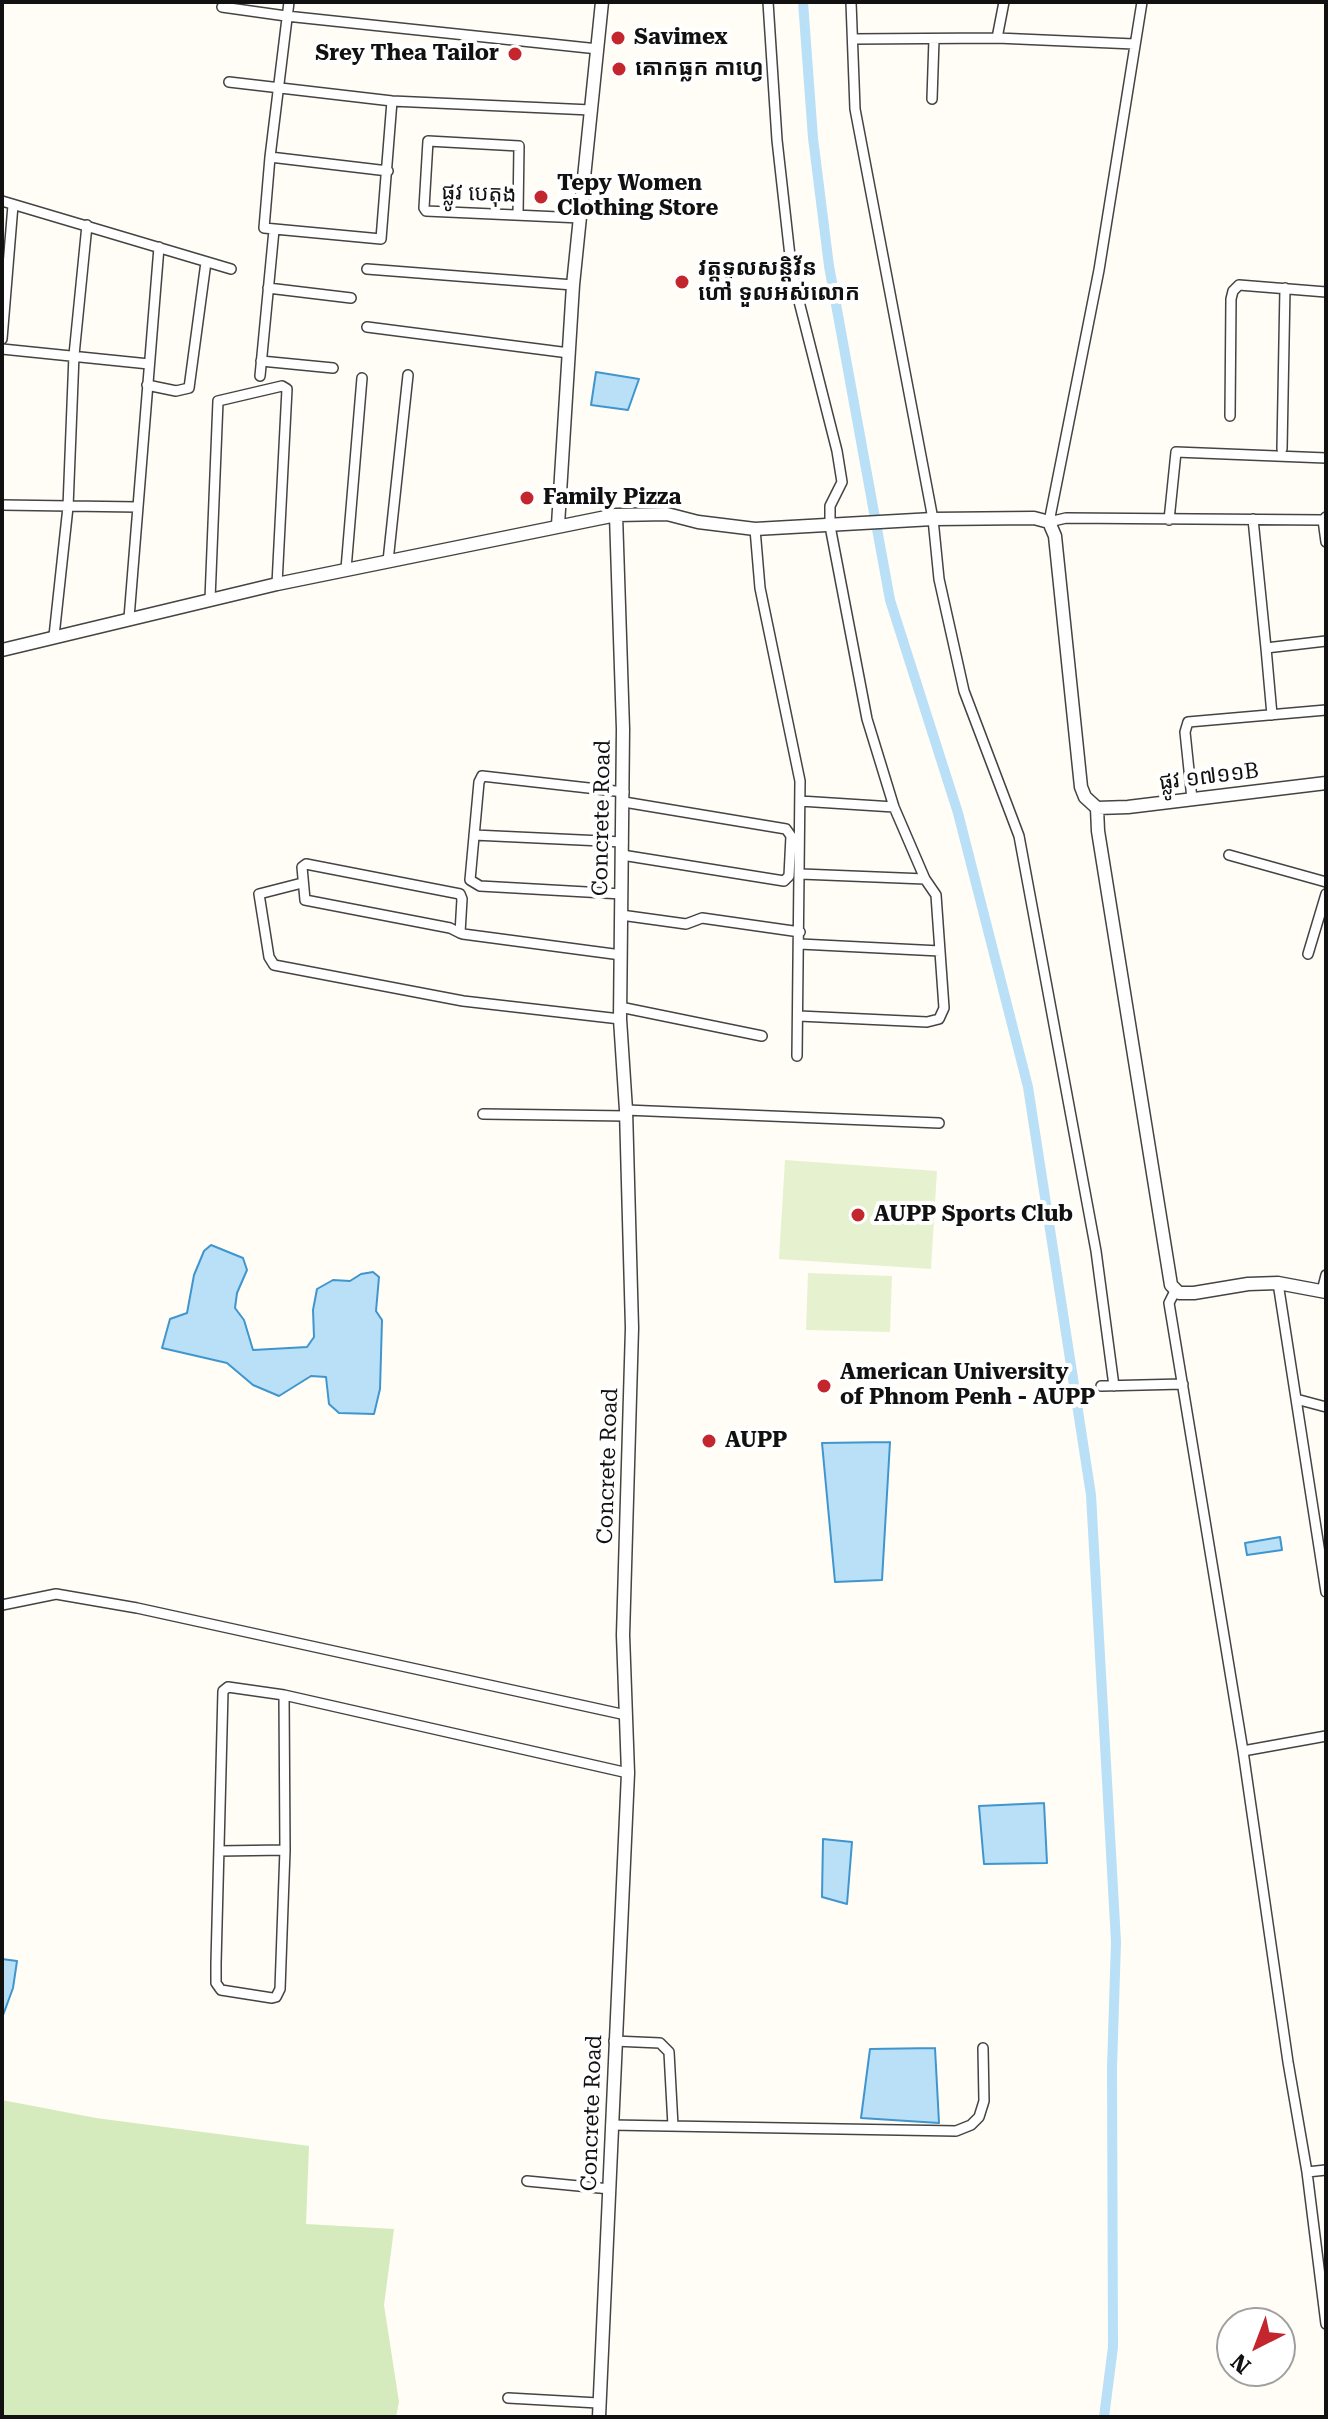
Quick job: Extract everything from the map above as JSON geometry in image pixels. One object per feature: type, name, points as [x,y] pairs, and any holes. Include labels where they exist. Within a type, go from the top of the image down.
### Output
[{"type":"street","points":[[289,2],[264,228],[381,239],[392,101]]},
{"type":"street","points":[[558,525],[573,285],[602,2]]},
{"type":"street","points":[[768,2],[777,140],[792,274],[837,451],[842,482],[830,506],[867,719],[894,807],[925,879],[936,895],[944,1008],[939,1019],[927,1022],[799,1016]]},
{"type":"street","points":[[851,2],[855,109],[927,519],[964,691],[1019,836],[1085,1185],[1114,1386]]},
{"type":"street","points":[[997,38],[1004,2]]},
{"type":"street","points":[[1142,2],[1099,270],[1049,522],[1055,536],[1081,787],[1085,797],[1097,808],[1098,831],[1146,1136],[1171,1285],[1175,1291]]},
{"type":"street","points":[[222,7],[598,49]]},
{"type":"street","points":[[853,39],[997,38],[1134,44]]},
{"type":"street","points":[[932,99],[934,39]]},
{"type":"street","points":[[229,82],[392,101],[591,110]]},
{"type":"street","name":"ផ្លូវ បេតុង","points":[[518,214],[519,146],[430,140],[425,210],[581,218]]},
{"type":"street","points":[[270,157],[388,171]]},
{"type":"street","points":[[2,201],[231,269]]},
{"type":"street","points":[[2,339],[5,270],[13,205]]},
{"type":"street","points":[[54,636],[68,507],[74,355],[87,225]]},
{"type":"street","points":[[260,376],[274,230]]},
{"type":"street","points":[[129,618],[159,247]]},
{"type":"street","points":[[147,385],[176,391],[189,388],[206,262]]},
{"type":"street","points":[[367,269],[573,285]]},
{"type":"street","points":[[1230,416],[1233,291],[1239,285],[1326,292]]},
{"type":"street","points":[[268,288],[351,298]]},
{"type":"street","points":[[1282,449],[1285,288]]},
{"type":"street","points":[[367,327],[569,353]]},
{"type":"street","points":[[2,349],[149,364]]},
{"type":"street","points":[[261,361],[333,368]]},
{"type":"street","points":[[388,561],[408,375]]},
{"type":"street","points":[[346,569],[362,378]]},
{"type":"street","points":[[210,599],[218,401],[282,386],[287,389],[277,584]]},
{"type":"street","points":[[1169,520],[1176,452],[1326,458]]},
{"type":"street","points":[[2,505],[137,507]]},
{"type":"street","points":[[2,650],[277,584],[616,515],[667,514],[698,522],[755,529],[927,519],[1034,518],[1049,522],[1066,518],[1325,518],[1326,542]]},
{"type":"street","name":"Concrete Road","points":[[599,2410],[628,1773],[623,1635],[632,1328],[620,1013],[624,797],[616,515]]},
{"type":"street","points":[[1253,519],[1272,715]]},
{"type":"street","points":[[755,529],[760,588],[797,761],[801,874],[797,1056]]},
{"type":"street","points":[[1266,648],[1326,641]]},
{"type":"street","points":[[1192,799],[1185,732],[1188,722],[1326,710]]},
{"type":"street","points":[[474,835],[623,848],[784,881],[789,876],[791,836],[786,829],[485,774],[479,782],[474,835],[470,880],[475,885],[622,894]]},
{"type":"street","name":"ផ្លូវ ១៧១១B","points":[[1097,808],[1326,783]]},
{"type":"street","points":[[800,801],[894,807]]},
{"type":"street","points":[[1229,855],[1326,882]]},
{"type":"street","points":[[460,933],[460,894],[306,864],[301,870],[305,900],[450,928],[460,933],[621,955]]},
{"type":"street","points":[[801,874],[925,879]]},
{"type":"street","points":[[302,883],[259,894],[269,957],[274,965],[463,1001],[620,1013],[762,1036]]},
{"type":"street","points":[[1308,954],[1326,894]]},
{"type":"street","points":[[621,915],[686,924],[702,918],[800,932]]},
{"type":"street","points":[[800,944],[940,951]]},
{"type":"street","points":[[483,1114],[626,1113],[939,1123]]},
{"type":"street","points":[[1175,1291],[1194,1293],[1248,1284],[1278,1283],[1324,1291],[1326,1275]]},
{"type":"street","points":[[1278,1283],[1326,1592]]},
{"type":"street","points":[[1175,1291],[1169,1303],[1243,1751],[1307,2172],[1326,2324]]},
{"type":"street","points":[[1101,1386],[1183,1384]]},
{"type":"street","points":[[1296,1399],[1326,1407]]},
{"type":"street","points":[[2,1605],[56,1594],[137,1608],[626,1715]]},
{"type":"street","points":[[284,1695],[285,1850],[280,1989],[272,1998],[243,1995],[217,1987],[223,1691],[233,1686],[284,1695],[628,1773]]},
{"type":"street","points":[[1243,1751],[1326,1736]]},
{"type":"street","points":[[219,1851],[285,1850]]},
{"type":"street","points":[[614,2041],[660,2043],[669,2052],[673,2126]]},
{"type":"street","points":[[611,2125],[963,2129],[979,2117],[984,2101],[983,2048]]},
{"type":"street","points":[[1307,2172],[1326,2170]]},
{"type":"street","points":[[527,2181],[610,2189]]},
{"type":"street","points":[[508,2398],[599,2410]]},
{"type":"green space","name":"AUPP Sports Club","points":[[785,1160],[937,1171],[931,1269],[779,1259]]},
{"type":"green space","points":[[808,1273],[892,1276],[890,1332],[806,1330]]},
{"type":"green space","points":[[2,2100],[96,2118],[309,2146],[306,2224],[394,2229],[384,2305],[399,2402],[396,2417],[2,2417]]},
{"type":"water","points":[[596,372],[639,379],[628,410],[591,405]]},
{"type":"water","points":[[211,1245],[243,1258],[247,1270],[237,1293],[235,1308],[244,1320],[253,1350],[307,1347],[314,1337],[313,1310],[317,1289],[333,1280],[350,1281],[361,1274],[373,1272],[379,1277],[376,1311],[382,1320],[380,1389],[374,1414],[339,1413],[329,1404],[326,1377],[311,1376],[279,1396],[253,1385],[227,1363],[162,1348],[170,1319],[187,1313],[194,1275],[204,1251]]},
{"type":"water","points":[[890,1442],[882,1580],[835,1582],[822,1443]]},
{"type":"water","points":[[1280,1537],[1282,1550],[1247,1555],[1245,1543]]},
{"type":"water","points":[[1044,1803],[1047,1863],[984,1864],[979,1806]]},
{"type":"water","points":[[823,1839],[852,1842],[847,1904],[822,1897]]},
{"type":"water","points":[[2,1959],[17,1961],[13,1988],[2,2018]]},
{"type":"water","points":[[935,2048],[939,2123],[861,2118],[870,2049]]},
{"type":"waterway","points":[[803,2],[813,138],[829,266],[890,600],[958,813],[1028,1087],[1091,1495],[1116,1942],[1112,2068],[1113,2347],[1104,2417]]},
{"type":"place","name":"Savimex","points":[[618,38]]},
{"type":"place","name":"Srey Thea Tailor","points":[[515,54]]},
{"type":"place","name":"គោកធ្លក កាហ្វេ","points":[[619,69]]},
{"type":"place","name":"Tepy Women Clothing Store","points":[[541,197]]},
{"type":"place","name":"វត្តទូលសន្តិវ័ន ហៅ ទួលអស់លោក","points":[[682,282]]},
{"type":"place","name":"Family Pizza","points":[[527,498]]},
{"type":"place","name":"AUPP Sports Club","points":[[858,1215]]},
{"type":"place","name":"American University of Phnom Penh - AUPP","points":[[824,1386]]},
{"type":"place","name":"AUPP","points":[[709,1441]]}]
